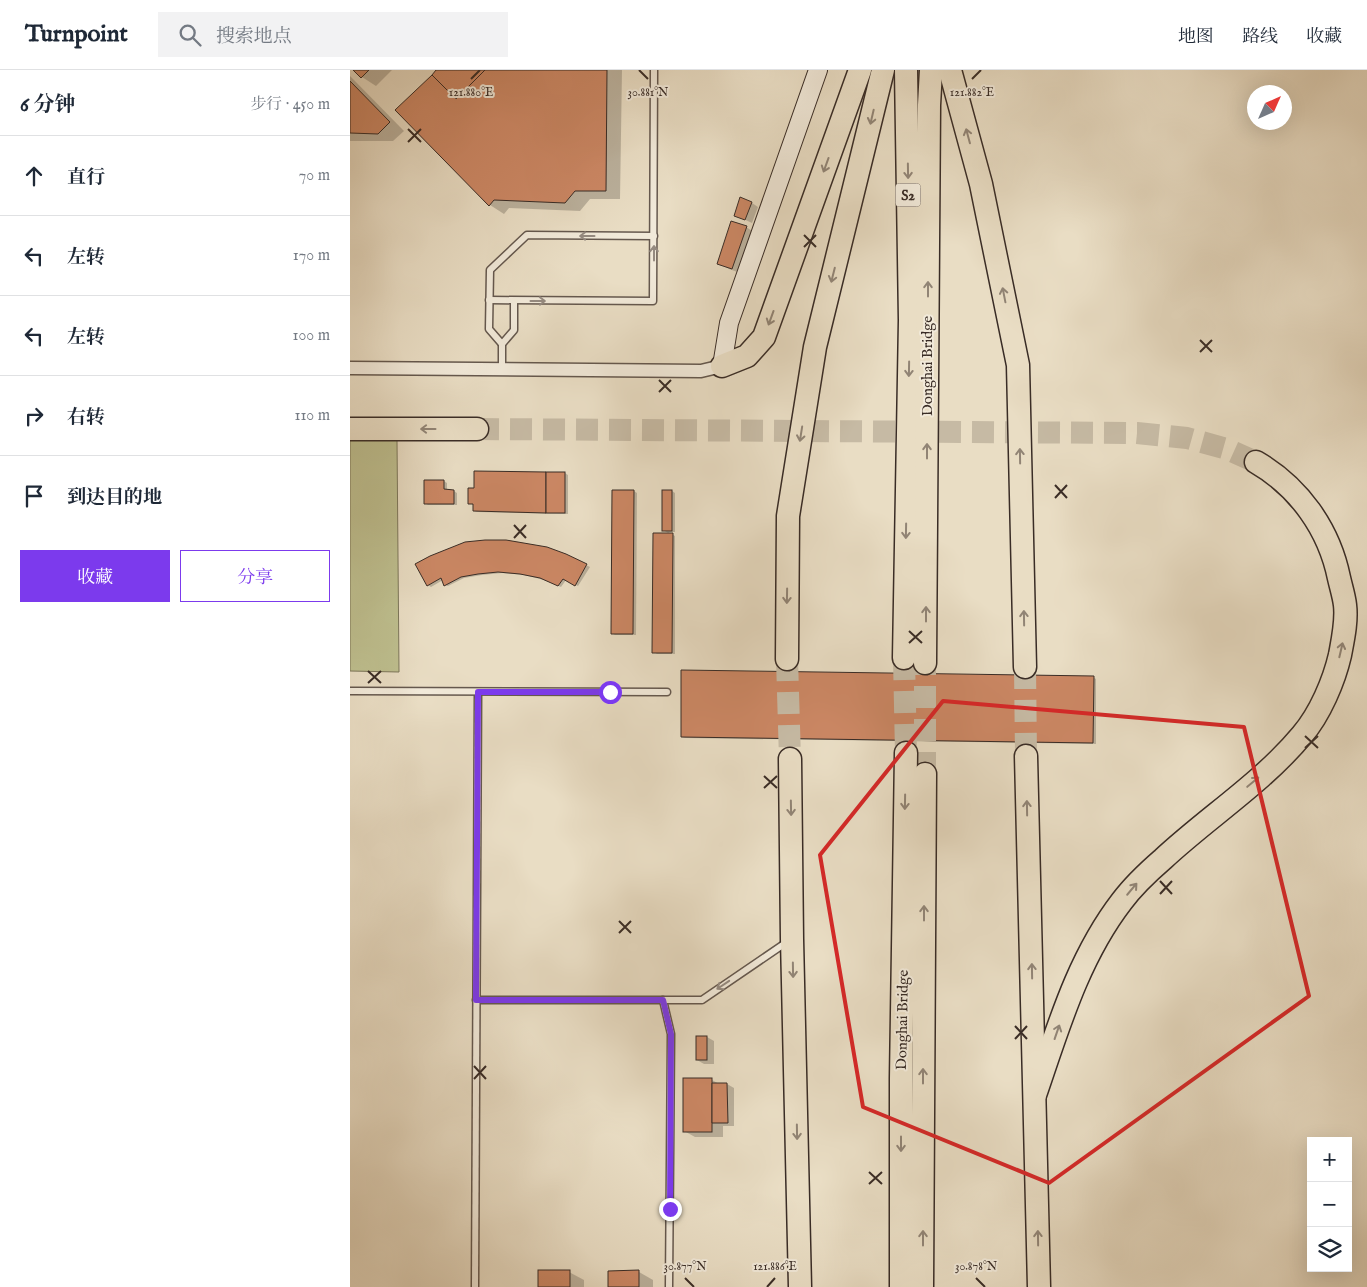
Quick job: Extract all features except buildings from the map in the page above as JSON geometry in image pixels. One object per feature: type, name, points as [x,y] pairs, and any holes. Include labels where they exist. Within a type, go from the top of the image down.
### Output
[{"type":"highway","points":[[722,366],[747,356],[764,337],[860,70]]},
{"type":"highway","points":[[787,659],[788,516],[815,347],[883,70]]},
{"type":"highway","name":"Donghai Bridge","points":[[906,70],[915,660],[931,70]]},
{"type":"highway","points":[[950,70],[981,184],[1018,365],[1025,667]]},
{"type":"highway","points":[[350,429],[477,429]]},
{"type":"highway","points":[[1035,1095],[1066,1005],[1090,950],[1121,902],[1146,874],[1173,849],[1274,765],[1303,734],[1324,701],[1337,670],[1343,640],[1345,606],[1337,566],[1326,537],[1308,508],[1289,486],[1272,471],[1256,462]]},
{"type":"highway","name":"Donghai Bridge","points":[[901,1287],[901,1078],[906,753]]},
{"type":"highway","points":[[1026,756],[1039,1287]]},
{"type":"highway","points":[[790,759],[800,1287]]},
{"type":"highway","name":"Donghai Bridge","points":[[922,1287],[924,774]]},
{"type":"main road","points":[[722,366],[729,323],[818,70]]},
{"type":"street","points":[[350,368],[701,371],[722,366]]},
{"type":"lane","points":[[490,300],[654,301],[654,70]]},
{"type":"lane","points":[[502,344],[489,329],[490,270],[527,235],[654,236]]},
{"type":"lane","points":[[502,369],[502,344],[514,330],[514,300]]},
{"type":"lane","points":[[350,691],[667,692]]},
{"type":"lane","points":[[475,1287],[478,692]]},
{"type":"lane","points":[[476,1000],[702,1000],[792,938]]},
{"type":"lane","points":[[663,1000],[671,1034],[669,1287]]},
{"type":"highlighted area","points":[[943,701],[1244,727],[1309,996],[1049,1183],[863,1107],[820,855]]},
{"type":"green space","points":[[350,440],[397,440],[399,672],[350,671]]},
{"type":"tunnel","points":[[477,429],[1137,433],[1187,438],[1227,449],[1256,462]]},
{"type":"tunnel","points":[[904,658],[906,753]]},
{"type":"tunnel","points":[[787,659],[790,759]]},
{"type":"tunnel","points":[[925,663],[925,774]]},
{"type":"tunnel","points":[[1025,667],[1026,756]]},
{"type":"route","points":[[610,692],[478,692],[476,1000],[663,1000],[671,1034],[670,1209]]}]
